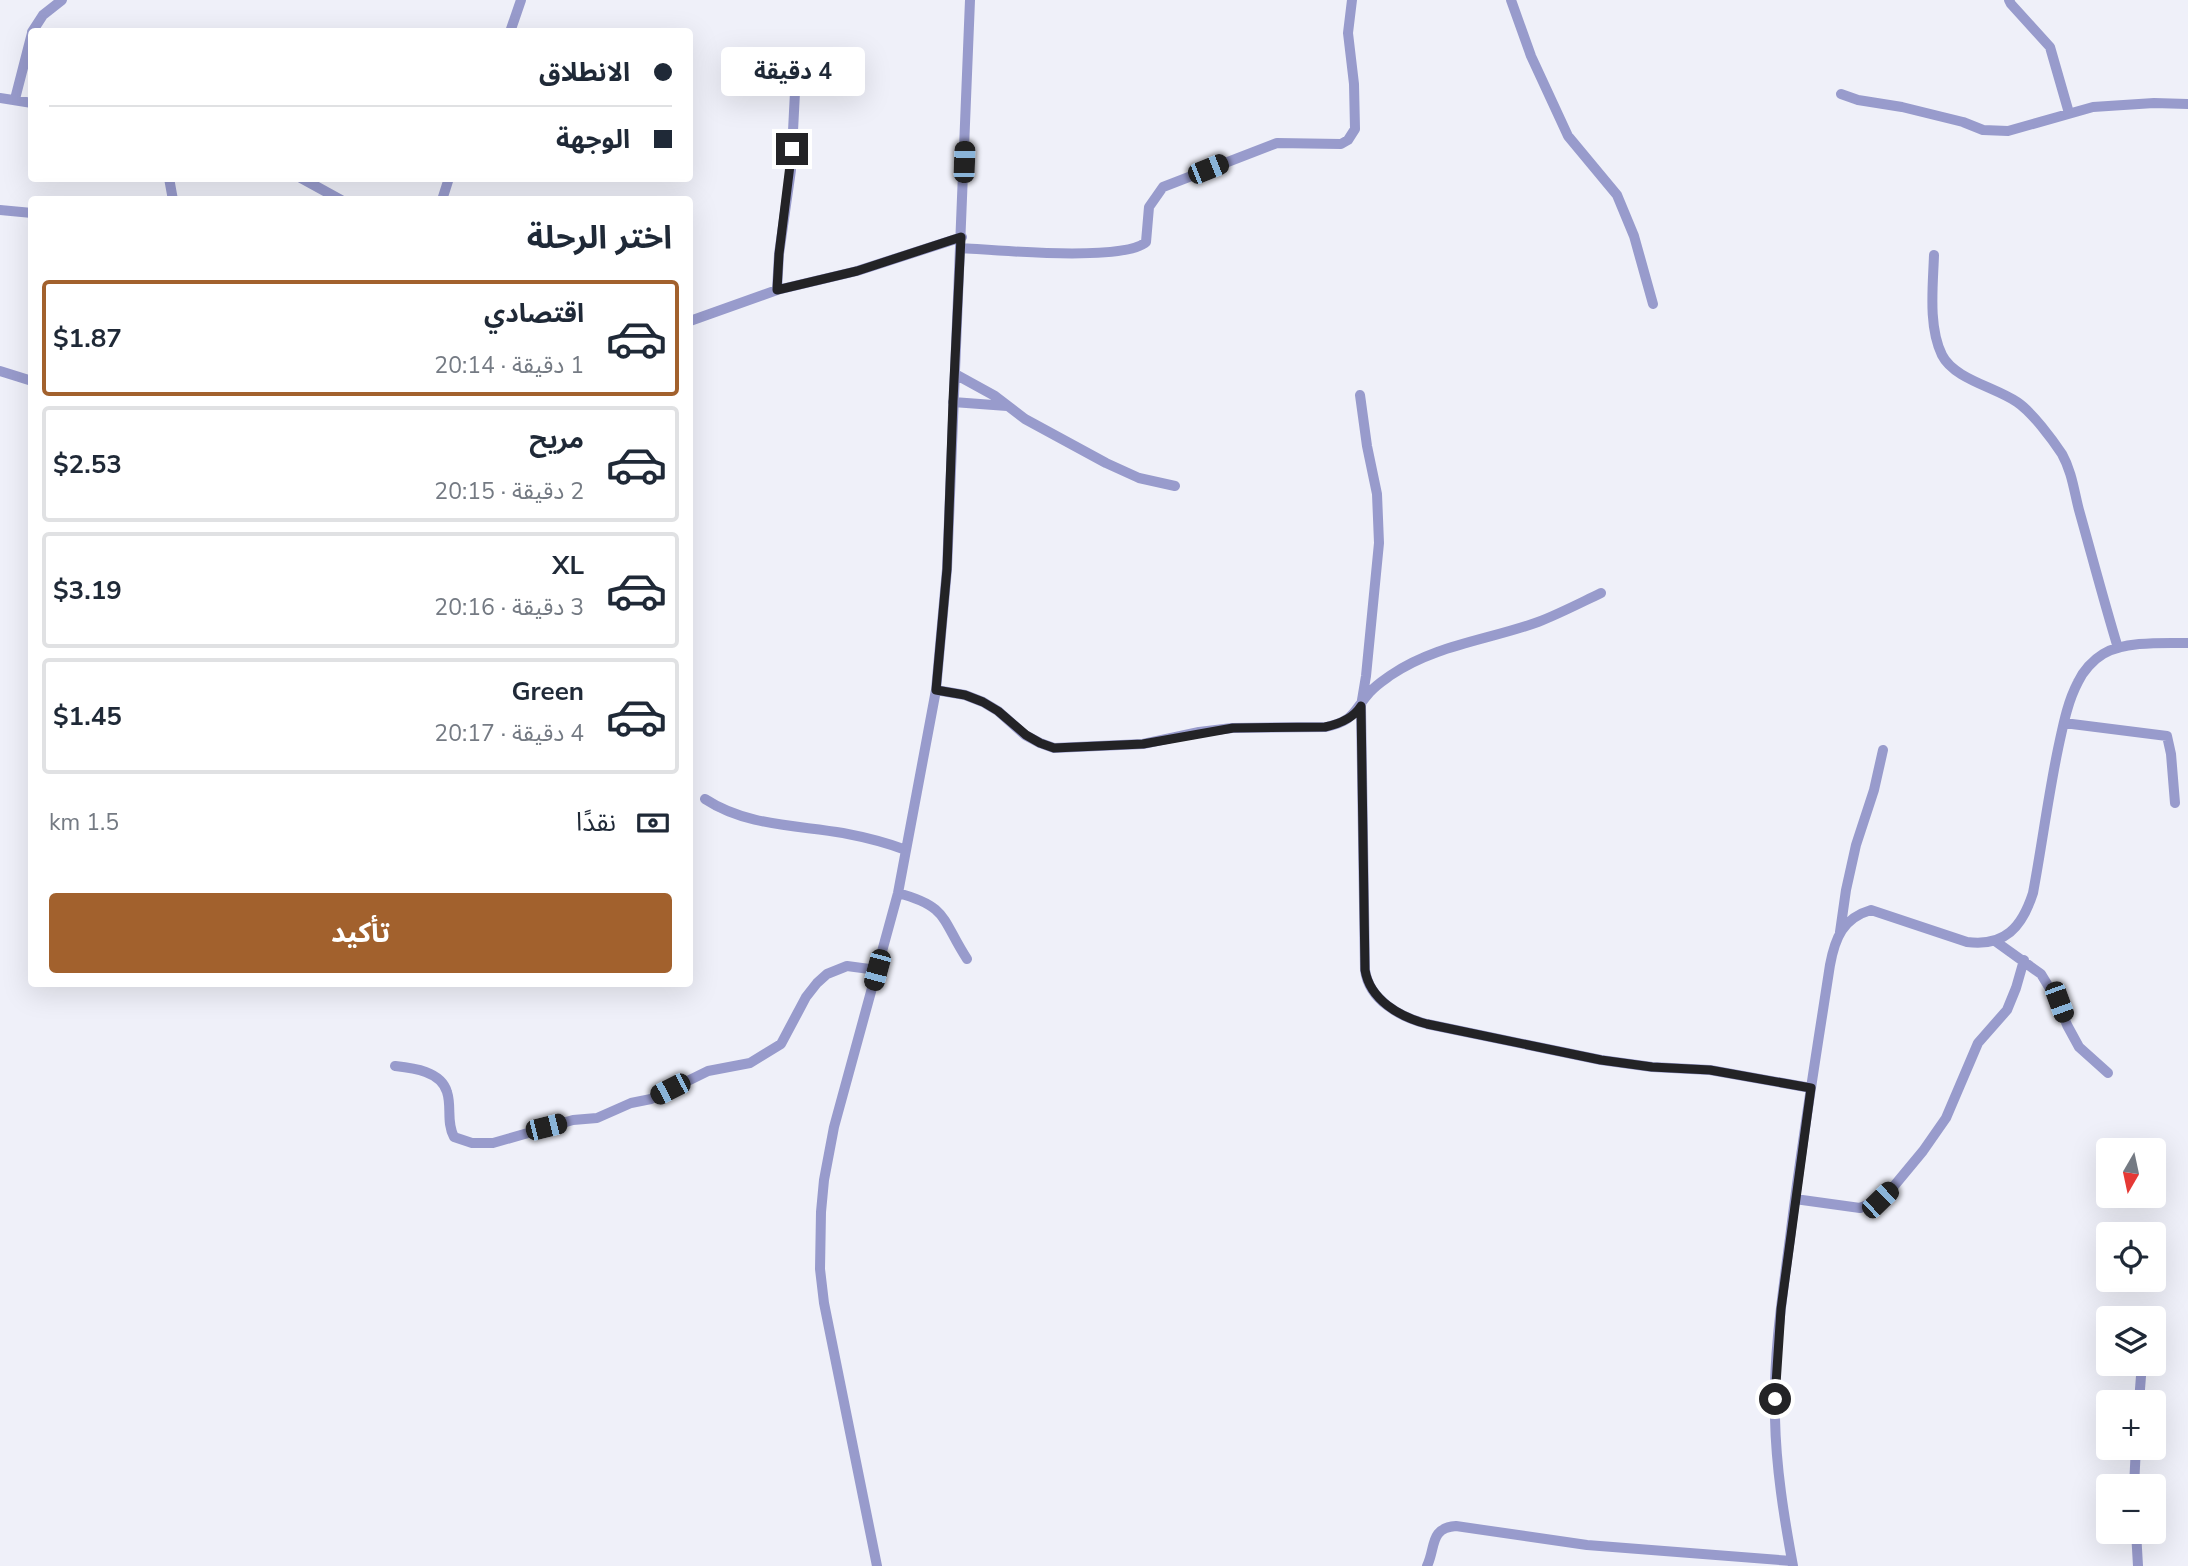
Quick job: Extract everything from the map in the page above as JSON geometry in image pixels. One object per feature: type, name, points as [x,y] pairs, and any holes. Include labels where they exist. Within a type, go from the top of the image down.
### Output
[{"type":"street","points":[[35,28],[43,15],[62,0]]},
{"type":"street","points":[[511,28],[521,0]]},
{"type":"street","points":[[877,1566],[833,1352],[820,1269],[821,1212],[834,1127],[898,893],[936,690],[947,569],[970,0]]},
{"type":"street","points":[[693,320],[777,290],[961,243],[1048,253],[1114,252],[1140,248],[1146,242],[1149,206],[1163,187],[1277,143],[1341,144],[1348,141],[1355,129],[1354,84],[1348,33],[1352,0]]},
{"type":"street","points":[[1511,0],[1531,56],[1568,136],[1617,195],[1634,236],[1653,304]]},
{"type":"street","points":[[2009,0],[2050,47],[2069,113]]},
{"type":"street","points":[[15,99],[28,48]]},
{"type":"street","points":[[777,290],[779,254],[791,170],[795,92]]},
{"type":"street","points":[[1841,94],[1857,100],[1902,107],[1963,122],[1983,130],[2008,131],[2093,107],[2188,104]]},
{"type":"street","points":[[0,98],[28,102]]},
{"type":"street","points":[[308,182],[334,196]]},
{"type":"street","points":[[0,210],[28,213]]},
{"type":"street","points":[[1934,255],[1934,333],[1942,356],[1950,366],[1966,377],[2021,404],[2061,453],[2070,470],[2118,648]]},
{"type":"street","points":[[0,371],[28,380]]},
{"type":"street","points":[[956,374],[1045,431],[1106,463],[1139,478],[1175,486]]},
{"type":"street","points":[[1360,395],[1377,494],[1379,543],[1361,706],[1366,979],[1384,1003],[1412,1020],[1427,1024],[1601,1060],[1652,1067],[1710,1070],[1811,1088]]},
{"type":"street","points":[[953,401],[1010,407]]},
{"type":"street","points":[[936,690],[965,695],[983,702],[1026,735],[1054,748],[1143,744],[1233,728],[1325,727],[1338,724],[1357,713],[1379,683],[1422,658],[1538,622],[1601,593]]},
{"type":"street","points":[[1840,932],[1855,916],[1871,910],[1967,942],[1995,941],[2007,935],[2027,911],[2033,893],[2064,723],[2072,694],[2080,678],[2104,653],[2118,648],[2188,643]]},
{"type":"street","points":[[2064,723],[2167,736],[2175,803]]},
{"type":"street","points":[[1427,1566],[1436,1535],[1441,1529],[1456,1526],[1587,1545],[1793,1563],[1777,1452],[1775,1380],[1781,1309],[1832,955],[1840,932],[1856,845],[1883,750]]},
{"type":"street","points":[[705,799],[719,808],[763,822],[873,839],[906,850]]},
{"type":"street","points":[[898,893],[922,900],[940,911],[967,959]]},
{"type":"street","points":[[1995,941],[2042,974],[2059,1002],[2079,1047],[2108,1073]]},
{"type":"street","points":[[1795,1199],[1860,1208],[1880,1200],[1895,1186],[1946,1118],[1978,1043],[2007,1010],[2024,960]]},
{"type":"street","points":[[395,1066],[414,1068],[435,1076],[442,1082],[448,1093],[450,1130],[454,1137],[472,1143],[493,1143],[573,1121],[597,1118],[631,1103],[651,1099],[708,1071],[750,1063],[781,1044],[806,997],[827,974],[847,966],[877,970]]},
{"type":"street","points":[[2137,1544],[2138,1566]]},
{"type":"route","points":[[792,149],[777,290],[857,271],[961,237],[947,569],[936,690],[965,695],[983,702],[1026,735],[1054,748],[1143,744],[1233,728],[1325,727],[1338,724],[1357,713],[1361,706],[1365,970],[1366,979],[1384,1003],[1412,1020],[1427,1024],[1601,1060],[1652,1067],[1710,1070],[1811,1088],[1781,1309],[1775,1399]]}]
